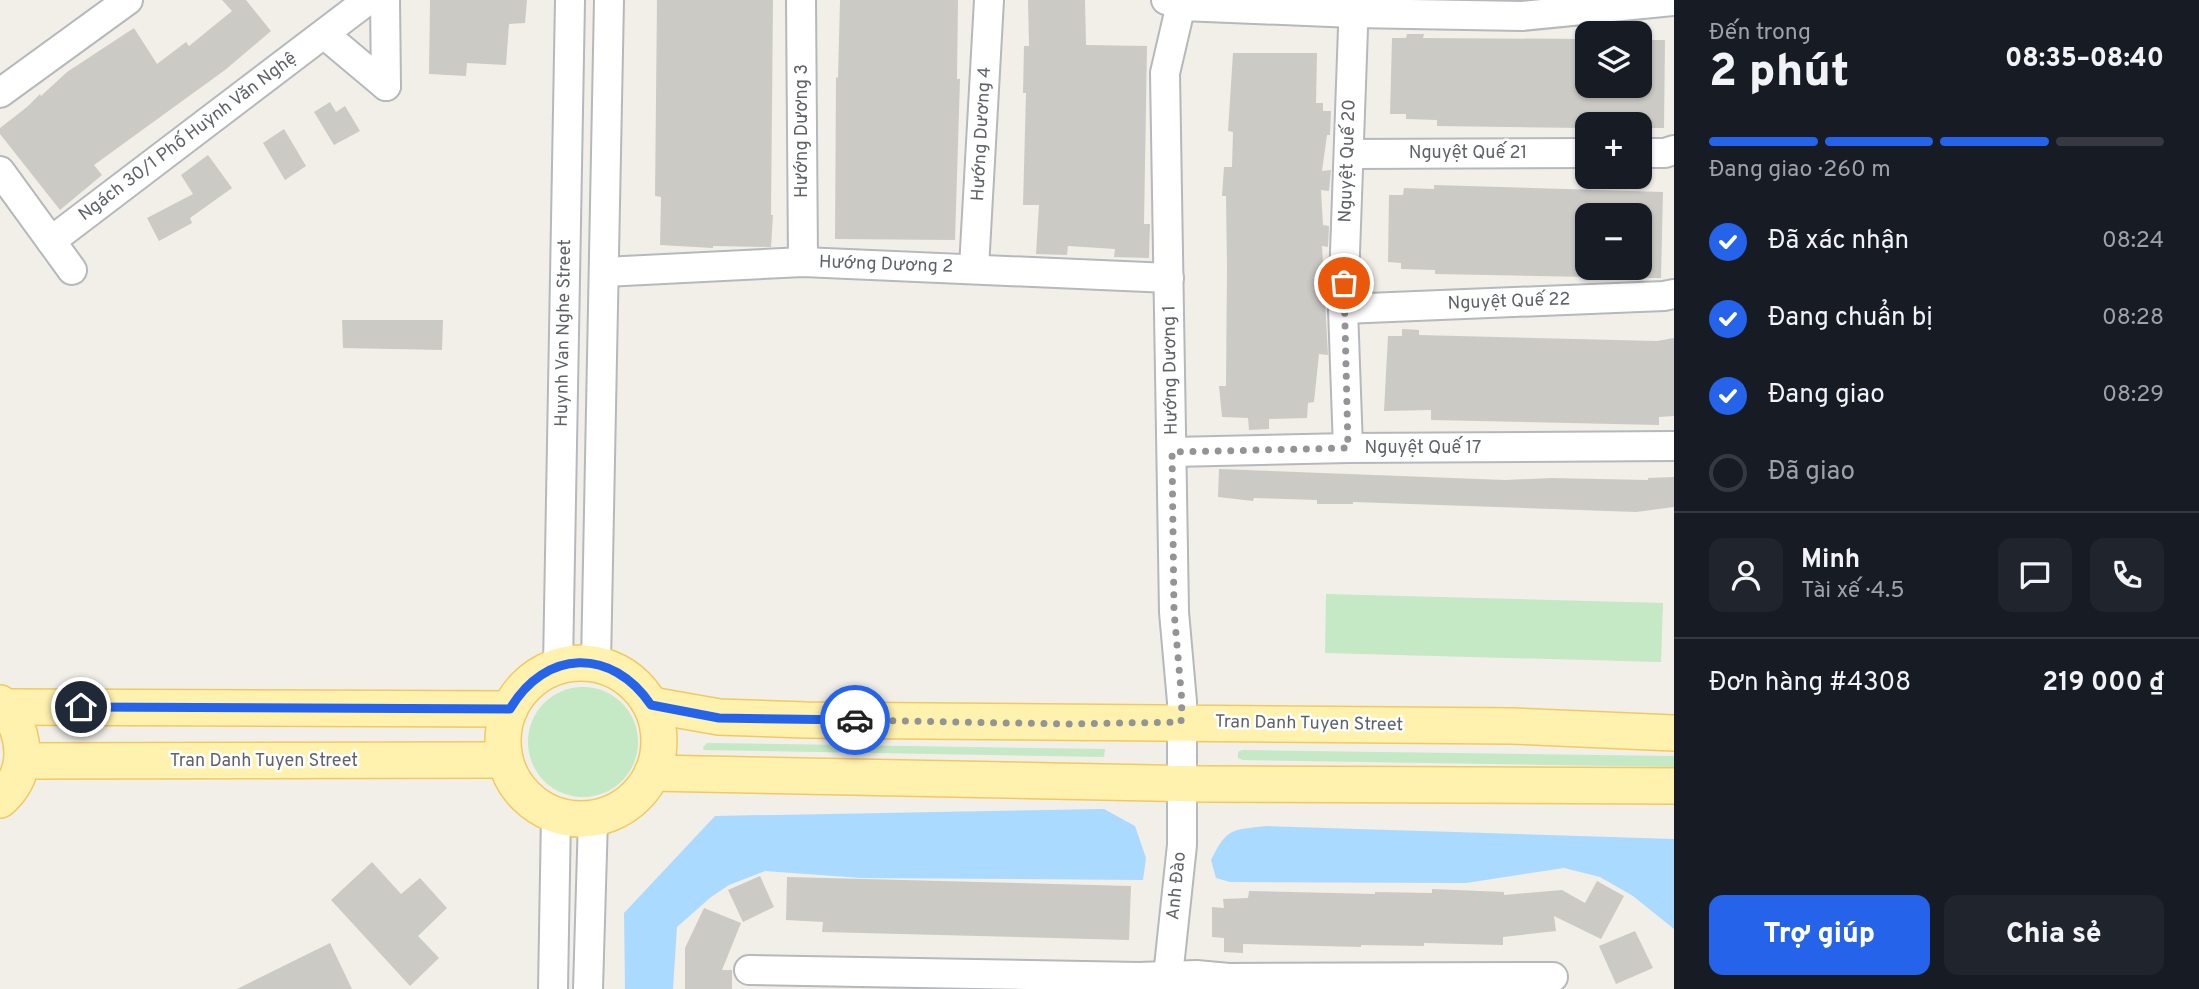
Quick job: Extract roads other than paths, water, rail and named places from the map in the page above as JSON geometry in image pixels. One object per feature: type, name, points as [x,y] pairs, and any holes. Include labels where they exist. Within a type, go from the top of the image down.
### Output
[{"type":"main road","points":[[577,662],[596,664],[613,669],[628,678],[641,690],[651,705],[657,721],[657,756],[652,773],[642,789],[628,803],[611,813],[574,819],[538,807],[511,777],[505,760],[504,725],[510,709],[529,682],[543,672],[577,662]]},
{"type":"main road","points":[[2,703],[510,709]]},
{"type":"main road","points":[[0,800],[17,780],[22,761],[19,732],[2,703]]},
{"type":"main road","name":"Tran Danh Tuyen Street","points":[[651,705],[719,718],[1065,724],[1181,722],[1512,726],[1674,733]]},
{"type":"main road","name":"Tran Danh Tuyen Street","points":[[22,761],[505,760]]},
{"type":"main road","points":[[652,773],[1181,784],[1674,786]]},
{"type":"street","points":[[0,93],[128,0]]},
{"type":"street","name":"Ngách 30/1 Phố Huỳnh Văn Nghệ","points":[[51,241],[368,0]]},
{"type":"street","points":[[324,34],[386,86],[385,0]]},
{"type":"street","name":"Huynh Van Nghe Street","points":[[558,666],[570,0]]},
{"type":"street","points":[[596,664],[609,0]]},
{"type":"street","name":"Hướng Dương 3","points":[[801,0],[803,262]]},
{"type":"street","name":"Hướng Dương 4","points":[[974,268],[989,0]]},
{"type":"street","points":[[1177,2],[1522,8],[1674,1]]},
{"type":"street","name":"Hướng Dương 1","points":[[1177,2],[1166,73],[1174,611],[1182,702],[1181,784]]},
{"type":"street","name":"Nguyệt Quế 20","points":[[1348,448],[1343,309],[1354,6]]},
{"type":"street","points":[[1652,153],[1674,150]]},
{"type":"street","name":"Nguyệt Quế 21","points":[[1349,153],[1575,153]]},
{"type":"street","points":[[0,172],[72,270]]},
{"type":"street","name":"Hướng Dương 2","points":[[604,272],[803,262],[1169,278]]},
{"type":"street","name":"Nguyệt Quế 22","points":[[1343,309],[1674,294]]},
{"type":"street","name":"Nguyệt Quế 17","points":[[1172,452],[1674,446]]},
{"type":"street","name":"Anh Đào","points":[[1168,982],[1182,845],[1181,784]]},
{"type":"street","points":[[553,989],[556,815]]},
{"type":"street","points":[[588,989],[593,818]]},
{"type":"street","points":[[749,970],[1309,984],[1553,977],[1541,989]]},
{"type":"water","points":[[1104,809],[1135,826],[1146,858],[1143,880],[861,878],[765,871],[729,885],[677,927],[673,989],[625,989],[624,913],[715,816]]},
{"type":"water","points":[[1266,826],[1674,839],[1674,929],[1633,896],[1600,877],[1564,868],[1466,883],[1230,882],[1216,878],[1211,860],[1226,836],[1237,830]]}]
